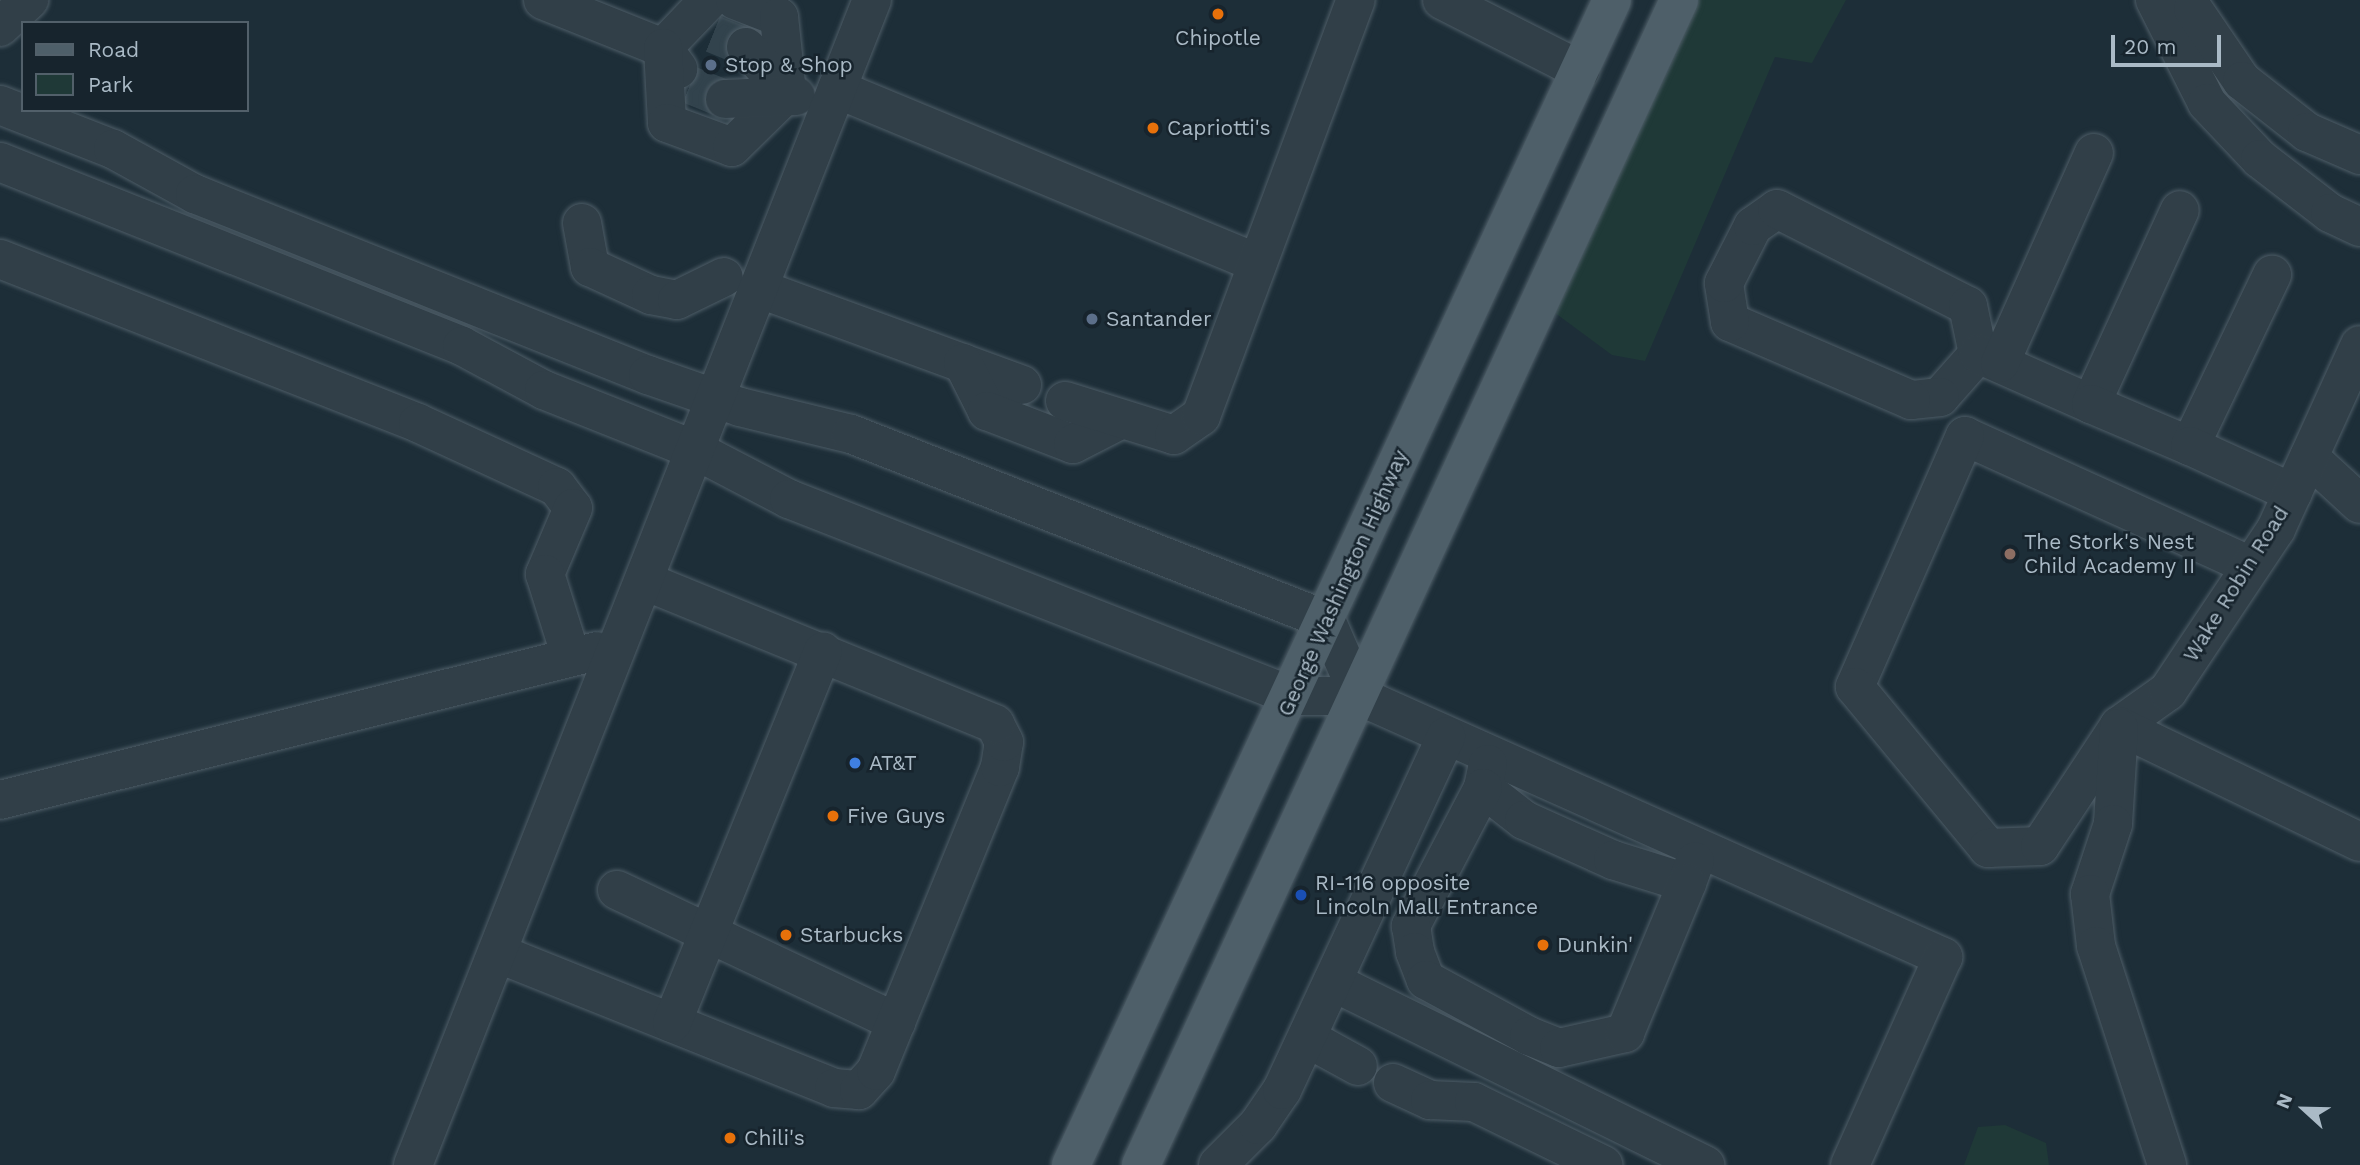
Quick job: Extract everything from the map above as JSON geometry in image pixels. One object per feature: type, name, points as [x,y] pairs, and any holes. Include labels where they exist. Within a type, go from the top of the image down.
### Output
[{"type":"main road","name":"George Washington Highway","points":[[1071,1165],[1292,696],[1612,0]]},
{"type":"main road","points":[[1141,1165],[1679,0]]},
{"type":"street","points":[[0,27],[29,0]]},
{"type":"street","points":[[543,0],[663,48],[690,85]]},
{"type":"street","points":[[734,0],[779,17],[787,93]]},
{"type":"street","points":[[413,1165],[872,0]]},
{"type":"street","points":[[1065,401],[1118,421],[1174,435],[1201,416],[1356,0]]},
{"type":"street","points":[[1453,3],[1580,70]]},
{"type":"street","points":[[2180,9],[2242,81],[2307,132],[2360,155]]},
{"type":"street","points":[[2180,9],[2207,103],[2260,159],[2330,213],[2360,227]]},
{"type":"street","points":[[663,48],[723,27],[787,93]]},
{"type":"street","points":[[663,48],[667,123],[732,147],[787,93]]},
{"type":"street","points":[[725,99],[787,93],[834,98],[1257,263]]},
{"type":"street","points":[[0,104],[113,149],[195,194],[717,399],[851,434],[1326,620],[1359,696]]},
{"type":"street","points":[[2094,153],[1989,359],[1940,397],[1911,400],[1730,322],[1724,283],[1753,226],[1777,209],[1968,306],[1989,359],[2293,493]]},
{"type":"street","points":[[0,162],[462,346],[544,390],[696,450],[789,499],[1292,696],[1359,696],[1446,736],[1486,772],[1693,866],[1943,957],[1850,1165]]},
{"type":"street","points":[[2091,404],[2180,211]]},
{"type":"street","points":[[582,223],[590,267],[651,295],[677,300],[724,277]]},
{"type":"street","points":[[0,260],[418,423],[557,487],[573,508],[545,574],[572,657]]},
{"type":"street","points":[[2190,446],[2272,275]]},
{"type":"street","points":[[760,289],[1021,385]]},
{"type":"street","name":"Wake Robin Road","points":[[2119,726],[2168,691],[2251,566],[2293,493],[2360,345]]},
{"type":"street","points":[[948,358],[987,411],[1073,444],[1118,421]]},
{"type":"street","points":[[2119,726],[2040,846],[1988,848],[1855,688],[1965,436],[2251,566]]},
{"type":"street","points":[[2309,457],[2360,504]]},
{"type":"street","points":[[498,953],[834,1088],[859,1090],[876,1070],[1000,767],[1004,742],[995,724],[645,581]]},
{"type":"street","points":[[0,800],[619,645]]},
{"type":"street","points":[[672,1023],[823,652]]},
{"type":"street","points":[[2119,726],[2360,842]]},
{"type":"street","points":[[2119,726],[2113,824],[2096,865],[2091,907],[2096,946],[2167,1165]]},
{"type":"street","points":[[1226,1163],[1271,1108],[1307,1038],[1446,736]]},
{"type":"street","points":[[1486,772],[1411,926],[1415,952],[1426,980],[1559,1048],[1625,1033],[1693,866]]},
{"type":"street","points":[[617,890],[707,936],[896,1022]]},
{"type":"street","points":[[1333,982],[1705,1165]]},
{"type":"street","points":[[1307,1038],[1358,1066]]},
{"type":"street","points":[[1392,1083],[1430,1100],[1474,1102],[1603,1165]]},
{"type":"green space","points":[[1692,0],[1846,0],[1812,63],[1775,57],[1645,361],[1612,355],[1551,310]]},
{"type":"green space","points":[[2005,1125],[2046,1143],[2049,1165],[1964,1165],[1978,1127]]},
{"type":"tunnel","points":[[713,34],[746,47]]},
{"type":"tunnel","points":[[690,85],[725,99]]},
{"type":"place","name":"Chipotle","points":[[1218,14]]},
{"type":"place","name":"Stop & Shop","points":[[711,65]]},
{"type":"place","name":"Capriotti's","points":[[1153,128]]},
{"type":"place","name":"Santander","points":[[1092,319]]},
{"type":"place","name":"The Stork's Nest Child Academy II","points":[[2010,554]]},
{"type":"place","name":"AT&T","points":[[855,763]]},
{"type":"place","name":"Five Guys","points":[[833,816]]},
{"type":"place","name":"RI-116 opposite Lincoln Mall Entrance","points":[[1301,895]]},
{"type":"place","name":"Starbucks","points":[[786,935]]},
{"type":"place","name":"Dunkin'","points":[[1543,945]]},
{"type":"place","name":"Chili's","points":[[730,1138]]}]
